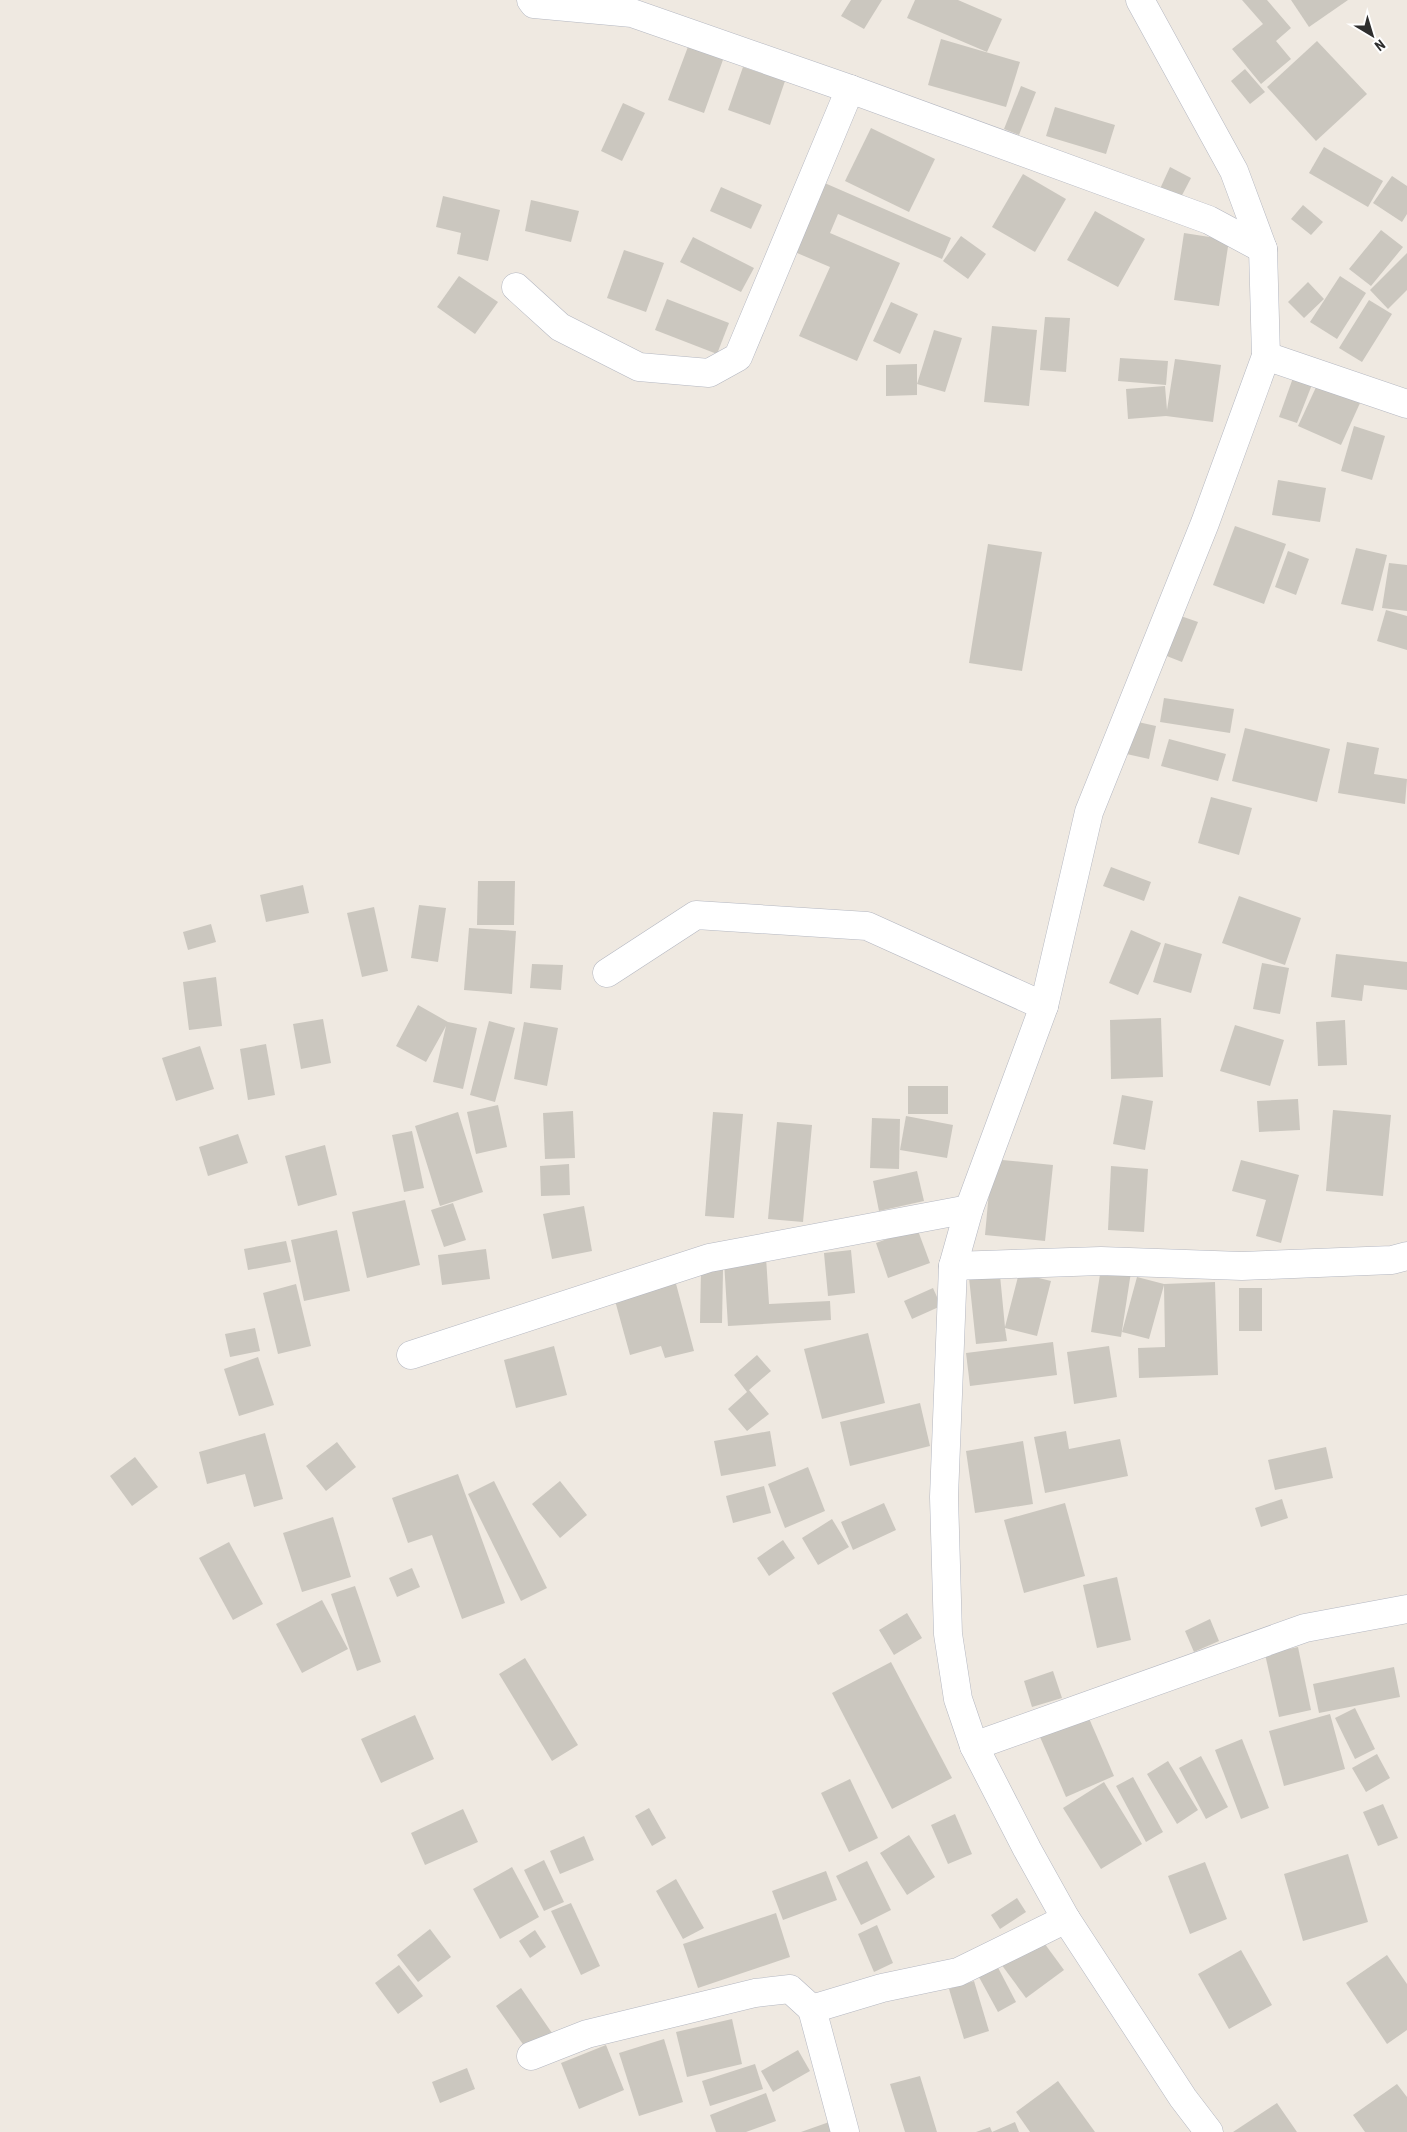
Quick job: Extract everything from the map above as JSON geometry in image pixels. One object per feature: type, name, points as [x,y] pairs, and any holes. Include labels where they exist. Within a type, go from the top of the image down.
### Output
[{"type":"street","points":[[531,0],[534,4],[632,13],[850,89],[1209,220],[1263,249]]},
{"type":"street","points":[[1140,0],[1234,171],[1263,249],[1266,356],[1204,523],[1088,812],[1044,1006],[969,1209],[953,1266],[944,1496],[948,1634],[958,1699],[974,1746],[1066,1919],[1183,2098],[1209,2132]]},
{"type":"street","points":[[516,287],[560,327],[639,367],[709,372],[738,357],[850,89]]},
{"type":"street","points":[[1266,356],[1407,404]]},
{"type":"street","points":[[607,973],[696,915],[867,926],[1044,1006]]},
{"type":"street","points":[[411,1355],[709,1258],[969,1209]]},
{"type":"street","points":[[953,1266],[1101,1261],[1242,1266],[1392,1260],[1407,1256]]},
{"type":"street","points":[[974,1746],[1305,1628],[1407,1609]]},
{"type":"street","points":[[812,2009],[882,1988],[958,1972],[1066,1919]]},
{"type":"street","points":[[531,2056],[587,2034],[755,1993],[790,1988],[812,2009],[845,2132]]},
{"type":"building","points":[[851,0],[882,0],[864,29],[841,16]]},
{"type":"building","points":[[915,0],[958,0],[1002,19],[987,52],[907,18]]},
{"type":"building","points":[[1242,0],[1267,0],[1291,28],[1276,41],[1291,59],[1261,84],[1232,49],[1263,24]]},
{"type":"building","points":[[1291,0],[1348,0],[1309,27]]},
{"type":"building","points":[[941,39],[1020,62],[1006,107],[928,85]]},
{"type":"building","points":[[1317,41],[1367,94],[1316,141],[1267,87]]},
{"type":"building","points":[[689,44],[724,57],[704,113],[668,100]]},
{"type":"building","points":[[743,67],[785,81],[770,125],[728,110]]},
{"type":"building","points":[[1245,69],[1265,92],[1250,104],[1231,81]]},
{"type":"building","points":[[1021,86],[1036,92],[1019,135],[1004,129]]},
{"type":"building","points":[[623,103],[645,113],[622,161],[601,151]]},
{"type":"building","points":[[1055,107],[1115,125],[1106,154],[1046,136]]},
{"type":"building","points":[[871,128],[935,159],[909,212],[845,181]]},
{"type":"building","points":[[1324,147],[1383,181],[1368,207],[1309,173]]},
{"type":"building","points":[[1170,167],[1191,178],[1179,201],[1159,191]]},
{"type":"building","points":[[1023,174],[1066,199],[1035,252],[992,227]]},
{"type":"building","points":[[1392,176],[1407,186],[1407,214],[1402,222],[1373,203]]},
{"type":"building","points":[[820,181],[951,238],[942,259],[838,214],[830,233],[900,263],[857,361],[799,336],[830,267],[790,250]]},
{"type":"building","points":[[721,187],[762,205],[751,229],[710,211]]},
{"type":"building","points":[[443,196],[500,210],[488,261],[457,254],[461,233],[436,227]]},
{"type":"building","points":[[531,200],[579,211],[571,242],[525,231]]},
{"type":"building","points":[[1303,205],[1323,222],[1311,235],[1291,219]]},
{"type":"building","points":[[1095,211],[1145,239],[1118,287],[1067,260]]},
{"type":"building","points":[[1381,230],[1403,247],[1371,286],[1349,269]]},
{"type":"building","points":[[1184,233],[1229,240],[1219,306],[1174,300]]},
{"type":"building","points":[[961,236],[986,254],[968,279],[943,261]]},
{"type":"building","points":[[693,237],[754,268],[741,292],[680,262]]},
{"type":"building","points":[[624,250],[664,263],[646,312],[607,298]]},
{"type":"building","points":[[1407,253],[1407,290],[1388,309],[1370,290]]},
{"type":"building","points":[[459,276],[498,302],[475,334],[437,307]]},
{"type":"building","points":[[1340,276],[1366,293],[1337,339],[1310,322]]},
{"type":"building","points":[[1308,282],[1324,299],[1304,318],[1288,302]]},
{"type":"building","points":[[667,299],[729,323],[717,354],[655,330]]},
{"type":"building","points":[[1369,300],[1392,314],[1362,362],[1339,348]]},
{"type":"building","points":[[891,302],[918,314],[900,354],[873,341]]},
{"type":"building","points":[[1045,317],[1070,318],[1066,372],[1040,370]]},
{"type":"building","points":[[992,326],[1037,330],[1029,406],[984,402]]},
{"type":"building","points":[[934,330],[962,338],[945,392],[917,384]]},
{"type":"building","points":[[1120,358],[1168,361],[1166,385],[1118,381]]},
{"type":"building","points":[[1175,359],[1221,365],[1213,422],[1166,416],[1128,419],[1126,389],[1165,386],[1167,410]]},
{"type":"building","points":[[917,364],[917,395],[886,396],[886,365]]},
{"type":"building","points":[[1294,375],[1313,382],[1297,423],[1279,417]]},
{"type":"building","points":[[1317,385],[1360,403],[1341,445],[1298,426]]},
{"type":"building","points":[[1354,426],[1385,436],[1372,480],[1341,471]]},
{"type":"building","points":[[1278,480],[1326,488],[1320,522],[1272,515]]},
{"type":"building","points":[[1235,526],[1286,544],[1264,604],[1213,585]]},
{"type":"building","points":[[988,544],[1042,552],[1022,671],[969,663]]},
{"type":"building","points":[[1356,548],[1387,555],[1373,611],[1341,604]]},
{"type":"building","points":[[1288,551],[1309,559],[1296,595],[1275,587]]},
{"type":"building","points":[[1389,563],[1407,565],[1407,611],[1382,608]]},
{"type":"building","points":[[1386,610],[1407,616],[1407,650],[1377,641]]},
{"type":"building","points":[[1175,614],[1198,622],[1182,662],[1159,653]]},
{"type":"building","points":[[1164,698],[1234,709],[1230,733],[1160,722]]},
{"type":"building","points":[[1129,720],[1156,726],[1149,759],[1122,753]]},
{"type":"building","points":[[1245,728],[1330,749],[1317,802],[1232,781]]},
{"type":"building","points":[[1169,739],[1226,754],[1218,781],[1161,766]]},
{"type":"building","points":[[1347,742],[1379,748],[1374,774],[1407,779],[1405,804],[1338,793]]},
{"type":"building","points":[[1211,797],[1252,808],[1239,855],[1198,843]]},
{"type":"building","points":[[1111,867],[1151,882],[1144,901],[1103,886]]},
{"type":"building","points":[[478,881],[515,881],[514,925],[477,925]]},
{"type":"building","points":[[303,885],[309,913],[266,922],[260,895]]},
{"type":"building","points":[[1239,896],[1301,918],[1285,965],[1222,943]]},
{"type":"building","points":[[419,905],[446,908],[438,962],[411,958]]},
{"type":"building","points":[[374,907],[388,971],[362,977],[347,913]]},
{"type":"building","points":[[211,924],[216,942],[188,950],[183,932]]},
{"type":"building","points":[[469,928],[516,931],[512,994],[464,990]]},
{"type":"building","points":[[1131,930],[1161,943],[1138,995],[1109,983]]},
{"type":"building","points":[[1165,943],[1202,954],[1191,993],[1153,982]]},
{"type":"building","points":[[1336,954],[1407,962],[1407,990],[1364,985],[1362,1001],[1331,997]]},
{"type":"building","points":[[1262,963],[1289,968],[1280,1014],[1253,1009]]},
{"type":"building","points":[[532,964],[563,965],[561,990],[530,988]]},
{"type":"building","points":[[216,977],[222,1026],[189,1030],[183,982]]},
{"type":"building","points":[[418,1005],[448,1022],[477,1028],[463,1089],[433,1082],[446,1026],[426,1062],[396,1046]]},
{"type":"building","points":[[1161,1018],[1163,1077],[1111,1079],[1110,1020]]},
{"type":"building","points":[[323,1019],[331,1063],[301,1069],[293,1024]]},
{"type":"building","points":[[1345,1020],[1347,1065],[1318,1066],[1316,1022]]},
{"type":"building","points":[[489,1021],[515,1028],[495,1102],[470,1095]]},
{"type":"building","points":[[524,1022],[558,1028],[547,1086],[514,1079]]},
{"type":"building","points":[[1235,1025],[1284,1040],[1270,1086],[1220,1071]]},
{"type":"building","points":[[266,1044],[275,1095],[248,1100],[240,1049]]},
{"type":"building","points":[[200,1046],[214,1089],[176,1101],[162,1058]]},
{"type":"building","points":[[908,1086],[948,1086],[948,1114],[908,1114]]},
{"type":"building","points":[[1122,1095],[1153,1101],[1145,1150],[1113,1144]]},
{"type":"building","points":[[1298,1099],[1300,1130],[1259,1132],[1257,1101]]},
{"type":"building","points":[[498,1105],[507,1147],[476,1154],[467,1112]]},
{"type":"building","points":[[1333,1110],[1391,1115],[1383,1196],[1326,1191]]},
{"type":"building","points":[[573,1111],[575,1158],[545,1159],[543,1113]]},
{"type":"building","points":[[458,1112],[483,1192],[440,1206],[415,1126]]},
{"type":"building","points":[[713,1112],[743,1114],[734,1218],[705,1216]]},
{"type":"building","points":[[906,1116],[953,1125],[947,1158],[900,1150]]},
{"type":"building","points":[[872,1118],[900,1119],[899,1169],[870,1168]]},
{"type":"building","points":[[777,1122],[812,1125],[803,1222],[768,1219]]},
{"type":"building","points":[[412,1131],[424,1188],[404,1192],[392,1135]]},
{"type":"building","points":[[238,1134],[248,1163],[208,1176],[199,1147]]},
{"type":"building","points":[[325,1145],[337,1195],[298,1206],[285,1156]]},
{"type":"building","points":[[992,1159],[1053,1165],[1045,1241],[985,1235]]},
{"type":"building","points":[[1241,1160],[1299,1175],[1281,1243],[1256,1236],[1266,1200],[1232,1191]]},
{"type":"building","points":[[569,1164],[570,1195],[541,1196],[540,1166]]},
{"type":"building","points":[[1111,1166],[1148,1169],[1144,1232],[1108,1230]]},
{"type":"building","points":[[917,1171],[924,1201],[879,1211],[873,1181]]},
{"type":"building","points":[[405,1200],[420,1265],[367,1278],[352,1212]]},
{"type":"building","points":[[453,1203],[466,1240],[444,1247],[431,1210]]},
{"type":"building","points":[[584,1206],[592,1251],[552,1259],[543,1214]]},
{"type":"building","points":[[917,1228],[930,1263],[888,1278],[876,1243]]},
{"type":"building","points":[[337,1230],[350,1291],[304,1301],[291,1240]]},
{"type":"building","points":[[286,1241],[291,1262],[248,1270],[244,1249]]},
{"type":"building","points":[[486,1249],[490,1279],[442,1285],[438,1255]]},
{"type":"building","points":[[851,1250],[855,1293],[828,1296],[824,1253]]},
{"type":"building","points":[[766,1257],[769,1304],[830,1301],[831,1320],[728,1326],[724,1261]]},
{"type":"building","points":[[999,1265],[1005,1327],[1019,1273],[1051,1281],[1037,1336],[1005,1328],[1007,1341],[976,1344],[968,1268]]},
{"type":"building","points":[[1101,1268],[1131,1272],[1121,1337],[1091,1332]]},
{"type":"building","points":[[701,1270],[723,1270],[722,1323],[700,1323]]},
{"type":"building","points":[[1137,1277],[1164,1284],[1215,1282],[1218,1375],[1139,1378],[1138,1348],[1165,1347],[1164,1285],[1149,1339],[1122,1332]]},
{"type":"building","points":[[675,1280],[694,1351],[665,1358],[661,1346],[630,1355],[614,1297]]},
{"type":"building","points":[[296,1284],[311,1346],[278,1354],[263,1293]]},
{"type":"building","points":[[933,1288],[941,1306],[912,1319],[904,1301]]},
{"type":"building","points":[[1239,1288],[1262,1288],[1262,1331],[1239,1331]]},
{"type":"building","points":[[255,1328],[260,1351],[230,1357],[225,1334]]},
{"type":"building","points":[[868,1333],[885,1403],[822,1419],[804,1349]]},
{"type":"building","points":[[1053,1342],[1057,1375],[970,1386],[966,1353]]},
{"type":"building","points":[[554,1346],[567,1395],[516,1408],[504,1360]]},
{"type":"building","points":[[1109,1346],[1117,1397],[1074,1404],[1067,1352]]},
{"type":"building","points":[[757,1355],[771,1371],[749,1390],[769,1414],[747,1431],[728,1409],[747,1392],[734,1375]]},
{"type":"building","points":[[258,1357],[274,1405],[239,1416],[224,1369]]},
{"type":"building","points":[[920,1403],[930,1446],[850,1466],[840,1422]]},
{"type":"building","points":[[770,1431],[776,1466],[721,1476],[714,1441]]},
{"type":"building","points":[[1066,1431],[1069,1449],[1120,1439],[1128,1476],[1045,1493],[1034,1437]]},
{"type":"building","points":[[265,1433],[283,1499],[254,1507],[245,1474],[207,1484],[199,1452]]},
{"type":"building","points":[[1023,1441],[1033,1504],[975,1513],[966,1451]]},
{"type":"building","points":[[337,1442],[356,1467],[326,1491],[306,1466]]},
{"type":"building","points":[[1326,1447],[1333,1478],[1275,1490],[1268,1460]]},
{"type":"building","points":[[135,1457],[158,1487],[132,1506],[110,1476]]},
{"type":"building","points":[[808,1467],[825,1511],[785,1528],[768,1484]]},
{"type":"building","points":[[458,1474],[505,1603],[462,1619],[432,1535],[408,1543],[392,1498]]},
{"type":"building","points":[[494,1481],[547,1588],[521,1601],[468,1494]]},
{"type":"building","points":[[560,1481],[587,1515],[560,1538],[532,1504]]},
{"type":"building","points":[[764,1486],[771,1513],[733,1523],[726,1496]]},
{"type":"building","points":[[1282,1499],[1288,1518],[1261,1527],[1255,1508]]},
{"type":"building","points":[[884,1503],[896,1530],[853,1550],[841,1522]]},
{"type":"building","points":[[1065,1503],[1085,1576],[1024,1593],[1004,1520]]},
{"type":"building","points":[[333,1517],[351,1577],[302,1592],[283,1533]]},
{"type":"building","points":[[832,1519],[849,1547],[818,1565],[802,1538]]},
{"type":"building","points":[[783,1540],[795,1558],[769,1576],[757,1558]]},
{"type":"building","points":[[229,1542],[263,1604],[233,1620],[199,1558]]},
{"type":"building","points":[[412,1568],[420,1587],[397,1597],[389,1578]]},
{"type":"building","points":[[1117,1577],[1131,1640],[1097,1648],[1083,1585]]},
{"type":"building","points":[[355,1586],[381,1662],[357,1671],[331,1594]]},
{"type":"building","points":[[322,1600],[348,1649],[302,1673],[276,1624]]},
{"type":"building","points":[[907,1613],[922,1638],[894,1655],[879,1630]]},
{"type":"building","points":[[1210,1619],[1219,1641],[1194,1652],[1185,1631]]},
{"type":"building","points":[[1298,1647],[1311,1710],[1279,1717],[1265,1654]]},
{"type":"building","points":[[525,1658],[578,1745],[552,1761],[499,1674]]},
{"type":"building","points":[[891,1662],[952,1778],[892,1809],[832,1693]]},
{"type":"building","points":[[1394,1667],[1400,1697],[1319,1713],[1313,1684]]},
{"type":"building","points":[[1053,1671],[1062,1698],[1032,1707],[1024,1681]]},
{"type":"building","points":[[1355,1708],[1375,1749],[1355,1759],[1335,1718]]},
{"type":"building","points":[[1330,1714],[1345,1769],[1284,1786],[1269,1731]]},
{"type":"building","points":[[415,1715],[434,1759],[381,1783],[361,1739]]},
{"type":"building","points":[[1088,1716],[1114,1776],[1066,1797],[1040,1737]]},
{"type":"building","points":[[1242,1739],[1269,1808],[1241,1819],[1215,1750]]},
{"type":"building","points":[[1377,1754],[1390,1778],[1366,1792],[1352,1768]]},
{"type":"building","points":[[1201,1756],[1228,1807],[1206,1819],[1179,1768]]},
{"type":"building","points":[[1168,1761],[1198,1810],[1177,1824],[1147,1774]]},
{"type":"building","points":[[1133,1777],[1163,1832],[1146,1842],[1116,1786]]},
{"type":"building","points":[[850,1779],[878,1838],[849,1852],[821,1793]]},
{"type":"building","points":[[1104,1782],[1142,1844],[1101,1869],[1063,1808]]},
{"type":"building","points":[[1383,1804],[1398,1838],[1378,1846],[1363,1812]]},
{"type":"building","points":[[649,1808],[666,1838],[652,1846],[635,1816]]},
{"type":"building","points":[[463,1809],[478,1842],[425,1865],[411,1833]]},
{"type":"building","points":[[955,1814],[972,1854],[948,1864],[931,1825]]},
{"type":"building","points":[[909,1835],[935,1877],[907,1895],[880,1853]]},
{"type":"building","points":[[584,1836],[594,1860],[560,1874],[550,1851]]},
{"type":"building","points":[[1348,1854],[1368,1922],[1303,1941],[1284,1874]]},
{"type":"building","points":[[544,1860],[564,1902],[544,1911],[524,1870]]},
{"type":"building","points":[[867,1861],[891,1910],[861,1925],[836,1876]]},
{"type":"building","points":[[1205,1862],[1227,1919],[1190,1934],[1168,1876]]},
{"type":"building","points":[[512,1867],[539,1917],[500,1939],[473,1889]]},
{"type":"building","points":[[826,1871],[837,1900],[783,1920],[772,1891]]},
{"type":"building","points":[[676,1879],[704,1928],[683,1939],[656,1891]]},
{"type":"building","points":[[1017,1898],[1026,1912],[1000,1929],[991,1915]]},
{"type":"building","points":[[571,1903],[600,1966],[581,1975],[551,1911]]},
{"type":"building","points":[[776,1913],[790,1957],[698,1988],[683,1944]]},
{"type":"building","points":[[877,1925],[893,1963],[874,1972],[858,1934]]},
{"type":"building","points":[[430,1929],[451,1957],[418,1982],[397,1955]]},
{"type":"building","points":[[535,1930],[546,1947],[530,1958],[519,1941]]},
{"type":"building","points":[[1039,1936],[1064,1970],[1026,1998],[1001,1964]]},
{"type":"building","points":[[1241,1950],[1272,2005],[1229,2029],[1198,1974]]},
{"type":"building","points":[[1387,1955],[1407,1984],[1407,2030],[1387,2044],[1346,1983]]},
{"type":"building","points":[[993,1958],[1016,2002],[998,2012],[974,1968]]},
{"type":"building","points":[[399,1965],[423,1996],[398,2014],[375,1983]]},
{"type":"building","points":[[974,1981],[989,2031],[964,2039],[949,1989]]},
{"type":"building","points":[[521,1988],[552,2033],[527,2050],[496,2006]]},
{"type":"building","points":[[732,2019],[742,2064],[687,2077],[676,2032]]},
{"type":"building","points":[[664,2039],[683,2102],[639,2116],[619,2053]]},
{"type":"building","points":[[606,2045],[624,2090],[579,2109],[561,2063]]},
{"type":"building","points":[[798,2050],[810,2071],[773,2092],[761,2071]]},
{"type":"building","points":[[755,2064],[763,2089],[710,2106],[702,2081]]},
{"type":"building","points":[[467,2068],[475,2089],[440,2103],[432,2082]]},
{"type":"building","points":[[920,2076],[937,2132],[905,2132],[890,2084]]},
{"type":"building","points":[[1058,2081],[1095,2132],[1030,2132],[1016,2112]]},
{"type":"building","points":[[1397,2084],[1407,2097],[1407,2132],[1365,2132],[1353,2115]]},
{"type":"building","points":[[766,2093],[776,2121],[746,2132],[716,2132],[710,2115]]},
{"type":"building","points":[[1277,2103],[1297,2132],[1233,2132]]},
{"type":"building","points":[[832,2121],[836,2132],[801,2132]]},
{"type":"building","points":[[1015,2122],[1019,2132],[992,2132]]},
{"type":"building","points":[[990,2127],[992,2132],[976,2132]]}]
